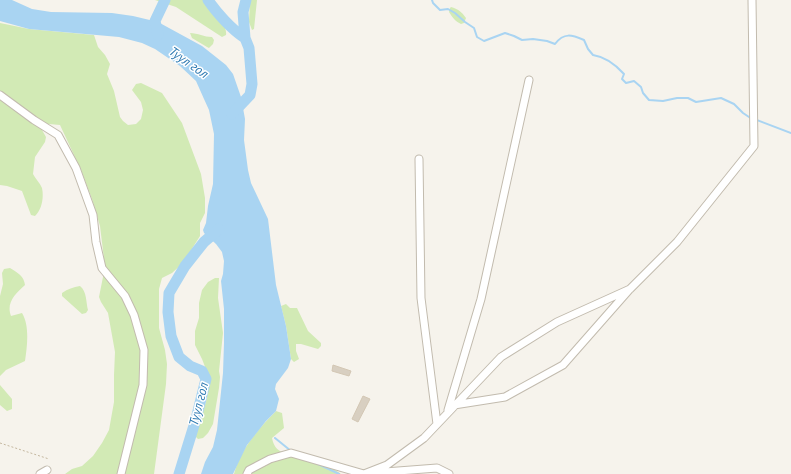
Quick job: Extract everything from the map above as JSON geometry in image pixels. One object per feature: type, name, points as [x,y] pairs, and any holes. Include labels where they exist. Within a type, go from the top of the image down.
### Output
[{"type":"street","points":[[454,405],[505,397],[563,366],[630,289],[677,242],[754,146],[752,0]]},
{"type":"street","points":[[447,412],[481,299],[529,80]]},
{"type":"street","points":[[0,96],[58,135],[76,168],[94,215],[96,242],[102,268],[125,296],[134,315],[144,350],[143,384],[121,474]]},
{"type":"street","points":[[419,159],[421,298],[437,424]]},
{"type":"street","points":[[364,474],[387,465],[424,438],[447,412],[501,357],[557,322],[630,289]]},
{"type":"street","points":[[247,474],[249,470],[270,459],[291,453],[364,474],[437,468],[449,474]]},
{"type":"street","points":[[40,474],[47,470]]},
{"type":"path","points":[[0,443],[49,459]]},
{"type":"green space","points":[[155,0],[205,0],[222,21],[226,35],[222,37],[176,7]]},
{"type":"green space","points":[[250,0],[257,0],[254,29],[252,30],[249,22]]},
{"type":"green space","points":[[451,7],[460,11],[466,18],[464,23],[461,24],[456,21],[449,12]]},
{"type":"green space","points":[[0,23],[29,29],[94,35],[98,47],[110,64],[107,74],[114,91],[120,117],[123,121],[128,125],[136,124],[141,119],[143,110],[141,102],[132,90],[136,84],[141,83],[162,93],[182,123],[201,174],[205,198],[205,213],[200,223],[200,236],[183,263],[172,273],[162,278],[159,289],[159,328],[167,364],[166,384],[154,474],[65,474],[72,469],[82,466],[93,456],[102,443],[109,430],[114,402],[115,352],[108,313],[99,297],[105,267],[100,226],[81,170],[60,125],[49,124],[42,130],[46,137],[45,142],[35,157],[33,174],[42,188],[43,199],[41,207],[35,216],[31,215],[22,191],[0,185]]},
{"type":"green space","points":[[190,33],[212,37],[214,40],[213,44],[209,48],[192,38]]},
{"type":"green space","points":[[10,268],[20,275],[25,285],[12,299],[10,311],[11,316],[22,313],[25,318],[27,337],[25,361],[6,370],[0,376],[0,296],[3,284],[2,273],[4,269]]},
{"type":"green space","points":[[215,278],[219,278],[218,298],[223,333],[219,371],[219,388],[213,424],[203,438],[198,439],[196,437],[196,430],[206,402],[209,377],[195,345],[195,331],[199,318],[199,303],[202,290],[208,282]]},
{"type":"green space","points":[[80,286],[85,294],[88,310],[86,313],[82,314],[62,296],[62,293],[66,290]]},
{"type":"green space","points":[[286,304],[290,308],[297,308],[308,331],[321,343],[321,346],[318,349],[296,344],[296,351],[299,359],[294,362],[291,359],[286,326],[281,306]]},
{"type":"green space","points":[[0,385],[12,399],[12,409],[7,411],[0,405]]},
{"type":"green space","points":[[276,411],[282,413],[284,428],[272,438],[274,444],[280,451],[295,458],[319,463],[334,469],[341,474],[234,474],[245,448]]},
{"type":"water","points":[[0,0],[12,0],[32,9],[51,12],[112,13],[158,22],[202,46],[226,65],[233,74],[241,97],[245,119],[244,140],[251,183],[268,219],[276,285],[286,326],[291,359],[288,368],[276,384],[275,389],[279,399],[276,411],[247,445],[233,474],[201,474],[205,462],[213,447],[217,430],[223,373],[224,309],[221,281],[224,261],[222,252],[204,233],[203,230],[206,223],[213,184],[214,134],[209,110],[196,81],[180,66],[155,49],[142,43],[119,37],[29,29],[0,21]]},
{"type":"building","points":[[333,365],[351,371],[349,376],[332,371]]},
{"type":"building","points":[[363,396],[370,399],[358,422],[352,419]]},
{"type":"waterway","name":"Туул гол","points":[[158,35],[155,21],[165,0]]},
{"type":"waterway","points":[[208,0],[215,10],[245,38]]},
{"type":"waterway","points":[[232,114],[250,95],[252,84],[249,48],[245,38],[243,12],[246,0]]},
{"type":"waterway","points":[[432,0],[440,10],[448,9],[455,13],[474,28],[477,37],[484,41],[505,33],[522,40],[533,39],[555,44],[558,40],[565,36],[576,37],[584,40],[588,49],[593,55],[606,59],[617,67],[624,74],[622,79],[626,83],[634,81],[641,87],[643,93],[649,100],[663,101],[677,98],[688,98],[696,102],[721,98],[734,104],[749,117],[791,133]]},
{"type":"waterway","name":"Туул гол","points":[[179,474],[196,419],[206,379],[202,371],[190,366],[179,357],[171,336],[168,312],[169,293],[185,266],[204,242],[219,229]]},
{"type":"waterway","points":[[275,438],[291,451]]},
{"type":"waterway","points":[[318,464],[339,474]]}]
